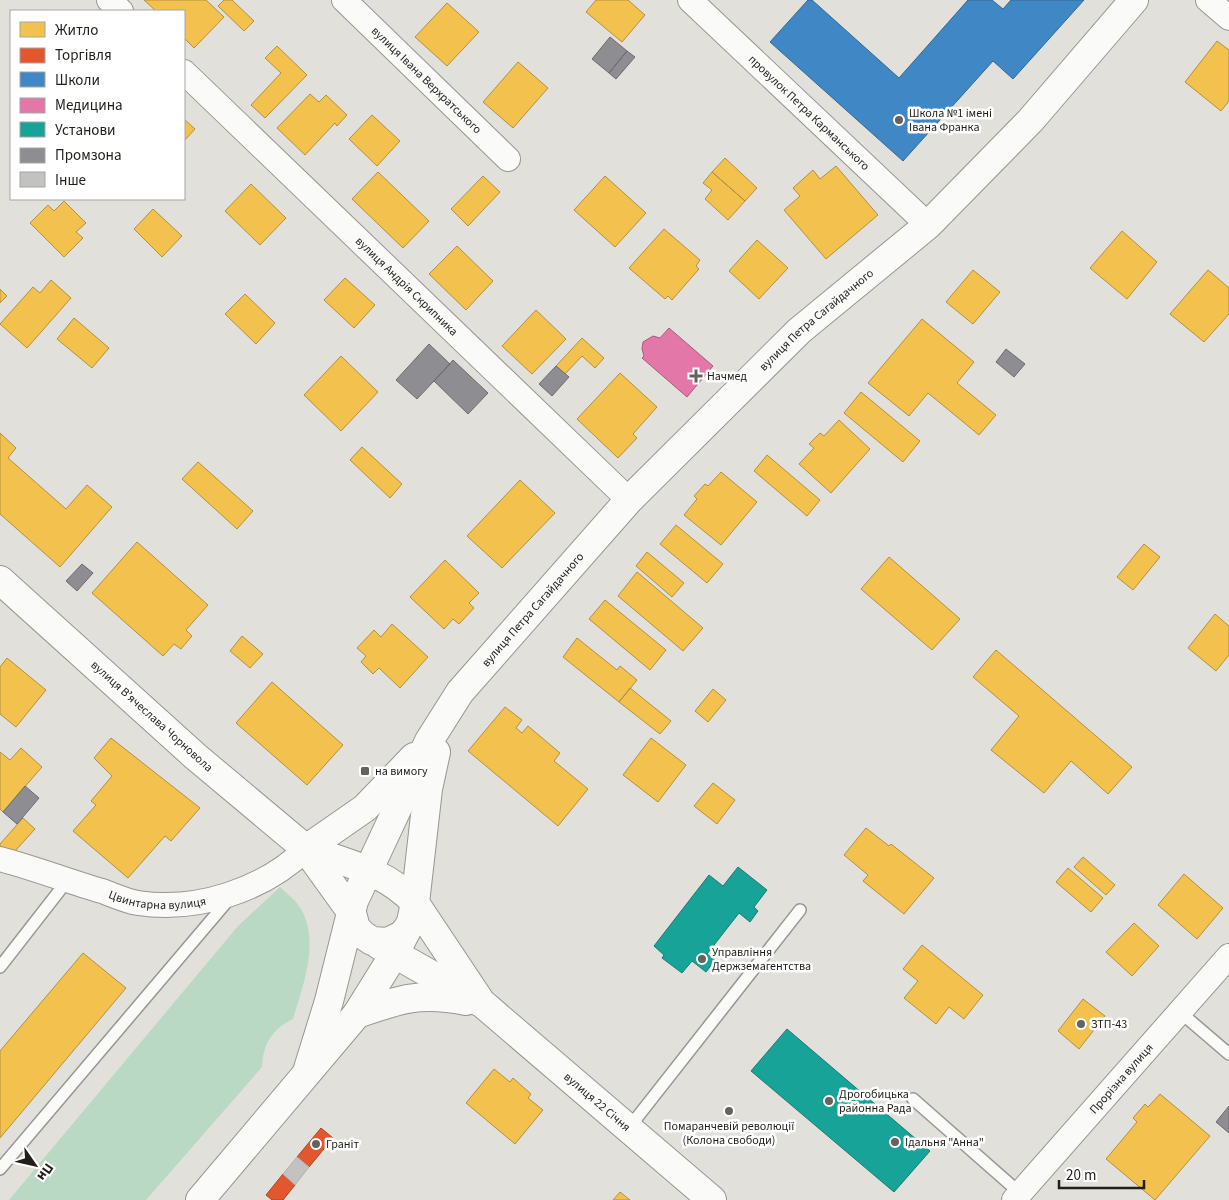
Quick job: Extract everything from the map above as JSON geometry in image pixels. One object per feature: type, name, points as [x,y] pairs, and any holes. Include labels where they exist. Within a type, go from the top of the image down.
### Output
[{"type":"main road","name":"вулиця Петра Сагайдачного","points":[[429,741],[460,692],[629,500],[799,331],[928,225],[1030,121],[1134,0]]},
{"type":"main road","name":"вулиця Вʼячеслава Чорновола","points":[[0,580],[195,756],[306,849]]},
{"type":"main road","points":[[200,1200],[357,1014],[383,947],[388,942],[402,935],[428,789],[445,714]]},
{"type":"main road","points":[[306,849],[365,808],[429,741]]},
{"type":"main road","points":[[307,1072],[329,1001],[354,904],[429,741]]},
{"type":"main road","points":[[306,849],[368,870],[407,905],[482,1004]]},
{"type":"main road","points":[[306,849],[354,904],[356,928],[383,947],[482,1004]]},
{"type":"main road","points":[[354,904],[368,884],[376,882],[407,905]]},
{"type":"main road","points":[[357,1014],[391,1002],[424,996],[482,1004]]},
{"type":"main road","name":"вулиця 22 Січня","points":[[482,1004],[712,1200]]},
{"type":"street","points":[[109,0],[120,10]]},
{"type":"street","name":"вулиця Івана Верхратського","points":[[344,0],[508,160]]},
{"type":"street","name":"провулок Петра Карманського","points":[[690,0],[928,225]]},
{"type":"street","points":[[1208,0],[1229,18]]},
{"type":"street","name":"вулиця Андрія Скрипника","points":[[185,73],[629,500]]},
{"type":"street","name":"Цвинтарна вулиця","points":[[0,859],[138,902],[170,904],[202,901],[234,892],[269,877],[291,864],[306,849]]},
{"type":"street","name":"Прорізна вулиця","points":[[1017,1196],[1229,956]]},
{"type":"lane","points":[[0,967],[67,881]]},
{"type":"lane","points":[[0,1169],[234,892]]},
{"type":"lane","points":[[628,1129],[800,910]]},
{"type":"lane","points":[[1180,1012],[1229,1054]]},
{"type":"lane","points":[[912,1099],[1017,1196]]},
{"type":"green space","points":[[280,887],[301,909],[307,922],[309,936],[308,964],[293,1019],[279,1027],[270,1038],[264,1051],[262,1067],[146,1200],[9,1200],[238,926]]},
{"type":"building: Житло","points":[[144,0],[206,0],[224,17],[194,48],[185,39],[185,10],[155,10]]},
{"type":"building: Житло","points":[[224,0],[232,0],[254,21],[244,31],[218,6]]},
{"type":"building: Житло","points":[[596,0],[628,0],[645,15],[622,42],[586,12]]},
{"type":"building: Житло","points":[[447,3],[479,32],[447,66],[415,37]]},
{"type":"building: Житло","points":[[1217,41],[1229,50],[1229,101],[1221,111],[1185,82]]},
{"type":"building: Житло","points":[[277,46],[307,75],[265,118],[251,105],[281,73],[265,58]]},
{"type":"building: Житло","points":[[518,62],[548,88],[513,128],[483,102]]},
{"type":"building: Житло","points":[[310,94],[319,102],[326,95],[347,115],[337,126],[335,123],[305,155],[277,128]]},
{"type":"building: Житло","points":[[372,115],[400,141],[377,166],[349,139]]},
{"type":"building: Житло","points":[[185,120],[195,129],[185,140]]},
{"type":"building: Житло","points":[[725,158],[757,188],[745,201],[712,172]]},
{"type":"building: Житло","points":[[836,166],[878,215],[826,259],[784,210],[800,196],[793,188],[813,170],[820,179]]},
{"type":"building: Житло","points":[[378,172],[429,221],[403,248],[352,199]]},
{"type":"building: Житло","points":[[712,172],[745,201],[728,220],[705,199],[712,190],[703,183]]},
{"type":"building: Житло","points":[[483,176],[500,192],[468,226],[451,209]]},
{"type":"building: Житло","points":[[605,176],[646,213],[615,247],[574,210]]},
{"type":"building: Житло","points":[[251,184],[286,218],[260,245],[225,211]]},
{"type":"building: Житло","points":[[64,201],[86,223],[76,232],[83,238],[64,257],[30,223],[48,205],[54,211]]},
{"type":"building: Житло","points":[[153,209],[182,236],[162,257],[134,229]]},
{"type":"building: Житло","points":[[664,229],[700,260],[696,266],[699,269],[672,300],[668,296],[665,299],[629,268]]},
{"type":"building: Житло","points":[[1122,231],[1157,262],[1127,299],[1090,268]]},
{"type":"building: Житло","points":[[757,240],[788,268],[759,299],[729,271]]},
{"type":"building: Житло","points":[[457,246],[493,281],[466,310],[429,274]]},
{"type":"building: Житло","points":[[973,270],[1000,292],[973,324],[946,302]]},
{"type":"building: Житло","points":[[1208,270],[1229,288],[1229,314],[1204,342],[1170,314]]},
{"type":"building: Житло","points":[[345,278],[375,305],[354,328],[324,300]]},
{"type":"building: Житло","points":[[51,280],[71,298],[27,348],[0,324],[33,287],[40,293]]},
{"type":"building: Житло","points":[[0,289],[7,296],[0,303]]},
{"type":"building: Житло","points":[[245,294],[275,323],[256,344],[225,314]]},
{"type":"building: Житло","points":[[536,310],[566,339],[532,374],[502,346]]},
{"type":"building: Житло","points":[[74,318],[109,348],[92,368],[57,339]]},
{"type":"building: Житло","points":[[922,319],[974,362],[957,383],[996,415],[979,435],[928,393],[909,416],[868,383]]},
{"type":"building: Житло","points":[[582,338],[604,358],[595,368],[582,356],[565,374],[556,366]]},
{"type":"building: Житло","points":[[341,356],[378,392],[341,431],[304,395]]},
{"type":"building: Житло","points":[[620,373],[657,407],[633,434],[637,438],[618,458],[577,419]]},
{"type":"building: Житло","points":[[861,392],[920,441],[903,462],[844,413]]},
{"type":"building: Житло","points":[[839,420],[870,449],[831,493],[799,464],[814,448],[809,444],[820,433],[824,436]]},
{"type":"building: Житло","points":[[0,433],[16,448],[8,458],[66,509],[87,485],[112,507],[60,567],[0,514]]},
{"type":"building: Житло","points":[[362,447],[402,484],[390,498],[350,460]]},
{"type":"building: Житло","points":[[767,455],[820,500],[807,516],[754,471]]},
{"type":"building: Житло","points":[[198,462],[253,511],[237,529],[182,479]]},
{"type":"building: Житло","points":[[721,472],[757,502],[721,545],[684,515],[697,499],[694,496],[705,484],[708,486]]},
{"type":"building: Житло","points":[[520,480],[555,513],[502,568],[467,536]]},
{"type":"building: Житло","points":[[676,525],[723,564],[707,583],[660,544]]},
{"type":"building: Житло","points":[[137,542],[208,605],[186,630],[192,636],[181,649],[174,644],[163,656],[92,593]]},
{"type":"building: Житло","points":[[1144,544],[1160,557],[1133,590],[1117,577]]},
{"type":"building: Житло","points":[[647,552],[684,583],[672,597],[636,566]]},
{"type":"building: Житло","points":[[889,557],[960,619],[932,650],[861,589]]},
{"type":"building: Житло","points":[[445,560],[479,593],[469,603],[474,608],[459,624],[453,619],[444,629],[410,597]]},
{"type":"building: Житло","points":[[637,572],[703,628],[683,651],[618,596]]},
{"type":"building: Житло","points":[[605,600],[666,650],[650,670],[589,619]]},
{"type":"building: Житло","points":[[1215,614],[1229,626],[1229,655],[1216,671],[1188,648]]},
{"type":"building: Житло","points":[[392,624],[428,657],[400,688],[379,668],[373,674],[361,662],[366,656],[357,648],[374,630],[381,637]]},
{"type":"building: Житло","points":[[242,636],[263,654],[250,668],[230,651]]},
{"type":"building: Житло","points":[[577,638],[617,670],[620,666],[637,680],[619,702],[563,657]]},
{"type":"building: Житло","points":[[996,650],[1132,767],[1108,794],[1071,761],[1044,793],[991,750],[1019,716],[973,677]]},
{"type":"building: Житло","points":[[7,658],[46,690],[16,727],[0,714],[0,667]]},
{"type":"building: Житло","points":[[272,682],[343,745],[307,785],[236,723]]},
{"type":"building: Житло","points":[[630,688],[671,721],[660,734],[619,702]]},
{"type":"building: Житло","points":[[713,689],[726,700],[708,722],[695,711]]},
{"type":"building: Житло","points":[[505,707],[522,720],[516,728],[522,733],[528,726],[560,753],[554,761],[588,789],[558,826],[468,751]]},
{"type":"building: Житло","points":[[111,738],[200,808],[171,841],[165,836],[128,878],[73,831],[96,805],[91,801],[112,776],[94,758]]},
{"type":"building: Житло","points":[[651,738],[686,765],[658,802],[623,775]]},
{"type":"building: Житло","points":[[21,748],[42,767],[3,812],[0,809],[0,752],[10,760]]},
{"type":"building: Житло","points":[[713,783],[735,800],[717,824],[694,806]]},
{"type":"building: Житло","points":[[23,818],[35,829],[15,851],[0,847],[0,844]]},
{"type":"building: Житло","points":[[866,828],[889,846],[891,844],[934,878],[904,914],[863,881],[868,875],[844,855]]},
{"type":"building: Житло","points":[[1083,857],[1115,885],[1106,895],[1074,867]]},
{"type":"building: Житло","points":[[1068,868],[1103,898],[1091,912],[1056,882]]},
{"type":"building: Житло","points":[[1184,874],[1223,908],[1197,939],[1158,905]]},
{"type":"building: Житло","points":[[1134,923],[1159,946],[1132,976],[1106,952]]},
{"type":"building: Житло","points":[[922,945],[983,995],[964,1019],[949,1007],[936,1024],[904,998],[918,981],[903,969]]},
{"type":"building: Житло","points":[[83,953],[126,988],[0,1138],[0,1051]]},
{"type":"building: Житло","name":"ЗТП-43","points":[[1083,999],[1105,1016],[1079,1049],[1058,1031]]},
{"type":"building: Житло","points":[[494,1069],[510,1082],[513,1078],[531,1094],[528,1098],[543,1110],[515,1144],[466,1103]]},
{"type":"building: Житло","points":[[1160,1094],[1210,1136],[1155,1200],[1106,1159],[1137,1122],[1133,1118],[1145,1104],[1148,1107]]},
{"type":"building: Житло","points":[[620,1192],[630,1200],[613,1200]]},
{"type":"building: Торгівля","points":[[321,1128],[333,1138],[309,1167],[297,1157]]},
{"type":"building: Торгівля","points":[[283,1174],[295,1185],[283,1200],[272,1200],[266,1195]]},
{"type":"building: Школи","name":"Школа №1 імені Івана Франка","points":[[808,0],[812,0],[899,78],[968,0],[992,0],[1003,9],[1011,0],[1084,0],[1013,79],[993,61],[903,161],[770,42]]},
{"type":"building: Медицина","points":[[669,328],[713,366],[687,397],[642,358],[644,356],[643,342],[653,336],[660,338]]},
{"type":"building: Установи","points":[[738,867],[767,890],[754,907],[758,911],[750,922],[739,913],[707,954],[715,960],[706,972],[692,961],[682,973],[662,958],[664,955],[654,946],[709,875],[723,886]]},
{"type":"building: Установи","name":"Дрогобицька районна Рада","points":[[787,1029],[930,1151],[894,1192],[751,1071]]},
{"type":"building: Промзона","points":[[610,37],[627,51],[609,73],[592,59]]},
{"type":"building: Промзона","points":[[627,51],[635,57],[616,79],[609,73]]},
{"type":"building: Промзона","points":[[429,344],[450,364],[417,399],[396,380]]},
{"type":"building: Промзона","points":[[1006,349],[1025,364],[1014,377],[996,362]]},
{"type":"building: Промзона","points":[[453,360],[488,393],[468,414],[434,381]]},
{"type":"building: Промзона","points":[[556,366],[569,377],[552,396],[539,384]]},
{"type":"building: Промзона","points":[[82,564],[93,573],[77,591],[66,581]]},
{"type":"building: Промзона","points":[[25,786],[39,798],[17,824],[3,812]]},
{"type":"building: Промзона","points":[[1229,1106],[1229,1133],[1216,1122]]},
{"type":"building: Інше","points":[[297,1157],[309,1167],[295,1185],[283,1174]]},
{"type":"place","name":"Школа №1 імені Івана Франка","points":[[899,120]]},
{"type":"place","name":"Начмед","points":[[696,376]]},
{"type":"place","name":"на вимогу","points":[[365,771]]},
{"type":"place","name":"Управління Держземагентства","points":[[702,959]]},
{"type":"place","name":"ЗТП-43","points":[[1081,1024]]},
{"type":"place","name":"Дрогобицька районна Рада","points":[[829,1101]]},
{"type":"place","name":"Помаранчевій революції (Колона свободи)","points":[[729,1111]]},
{"type":"place","name":"Ідальня \"Анна\"","points":[[895,1142]]},
{"type":"place","name":"Граніт","points":[[316,1144]]}]
